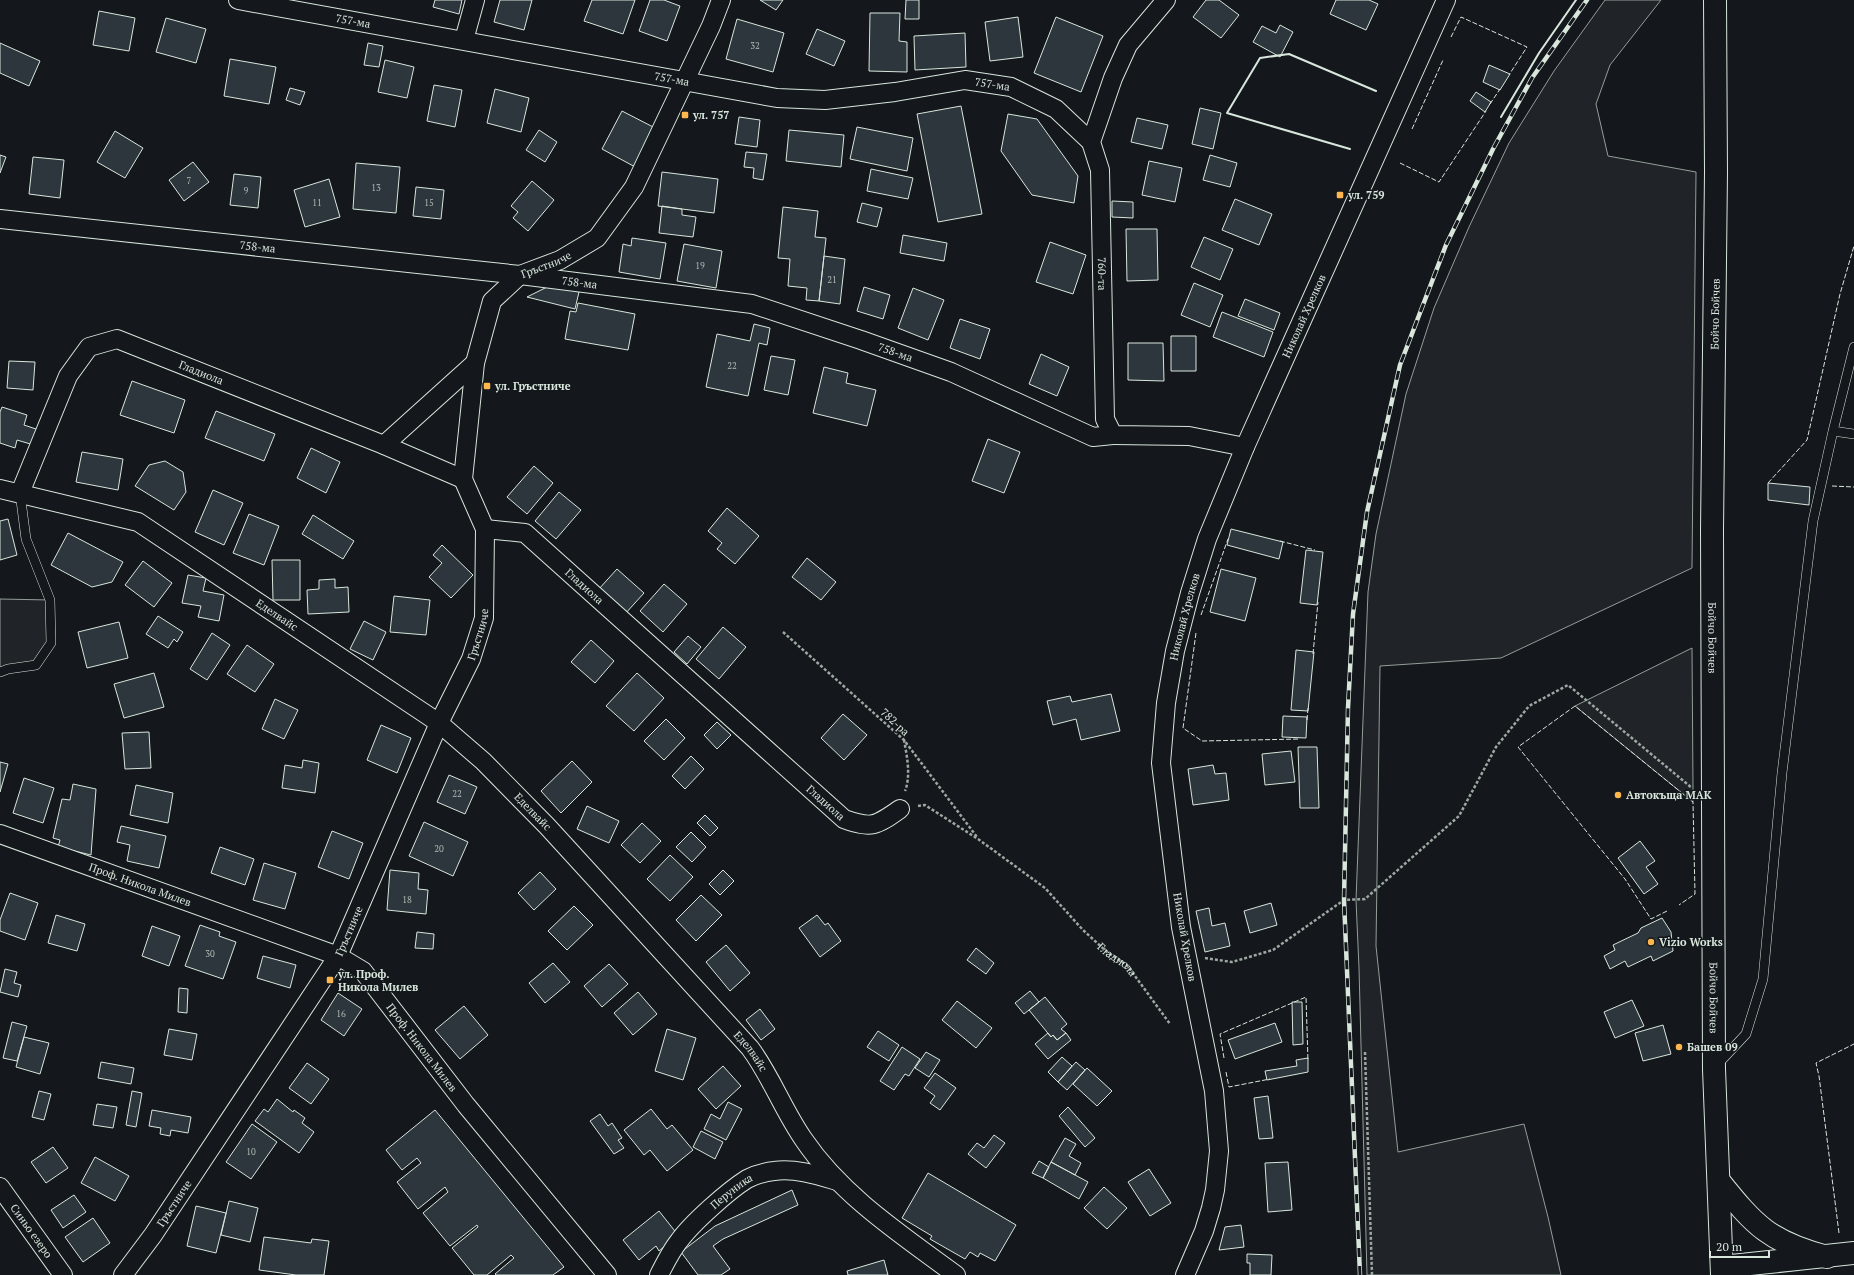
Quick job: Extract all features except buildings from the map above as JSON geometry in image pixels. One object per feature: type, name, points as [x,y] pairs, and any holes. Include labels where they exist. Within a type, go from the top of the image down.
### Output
[{"type":"main road","name":"Бойчо Бойчев","points":[[1715,0],[1716,180],[1712,531],[1714,1070],[1722,1271]]},
{"type":"main road","points":[[1719,1181],[1748,1216],[1773,1237],[1804,1250],[1827,1256]]},
{"type":"main road","points":[[1722,1271],[1854,1253]]},
{"type":"street","name":"757-ма","points":[[238,0],[777,98],[825,100],[895,92],[965,80],[1010,87],[1056,109],[1091,142]]},
{"type":"street","points":[[464,40],[475,0]]},
{"type":"street","name":"Гръстниче","points":[[124,1275],[153,1235],[338,956],[439,723],[471,659],[484,618],[485,529],[463,479],[475,363],[492,301],[520,276],[560,260],[597,238],[634,188],[711,26],[721,0]]},
{"type":"street","points":[[1091,142],[1112,78],[1128,45],[1166,0]]},
{"type":"street","name":"Николай Хрелков","points":[[1185,1275],[1204,1231],[1215,1190],[1219,1151],[1214,1090],[1181,927],[1161,763],[1166,702],[1176,651],[1190,593],[1207,539],[1245,447],[1446,0]]},
{"type":"street","name":"760-та","points":[[1091,142],[1100,170],[1105,419],[1113,435]]},
{"type":"street","name":"758-ма","points":[[0,219],[520,276],[752,304],[951,372],[1093,437],[1113,435]]},
{"type":"street","name":"Гладиола","points":[[20,493],[68,376],[89,347],[117,339],[384,445],[463,479]]},
{"type":"street","points":[[384,445],[475,363]]},
{"type":"street","points":[[1113,435],[1190,436],[1245,447]]},
{"type":"street","name":"Еделвайс","points":[[0,489],[138,522],[439,723],[483,761],[547,826],[750,1048],[765,1069],[789,1116],[804,1140],[837,1181],[888,1225],[956,1275]]},
{"type":"street","name":"Гладиола","points":[[485,529],[525,534],[844,819],[862,825],[879,824],[900,809]]},
{"type":"street","name":"Проф. Никола Милев","points":[[0,834],[338,956],[363,971],[466,1105],[608,1275]]},
{"type":"street","name":"Перуника","points":[[659,1275],[669,1255],[686,1232],[722,1199],[748,1179],[773,1171],[786,1170],[818,1175],[837,1181]]},
{"type":"street","name":"Синьо езеро","points":[[0,1187],[62,1275]]},
{"type":"lane","points":[[1714,1070],[1746,1034],[1763,979],[1782,773],[1813,521],[1832,430],[1854,347]]},
{"type":"lane","points":[[1832,430],[1854,434]]},
{"type":"lane","points":[[0,672],[8,669],[36,665],[51,643],[50,600],[26,539],[20,493]]},
{"type":"path","name":"782-ра","points":[[783,632],[904,740],[978,839]]},
{"type":"path","points":[[1203,958],[1232,962],[1272,950],[1344,900],[1365,900],[1460,816],[1496,747],[1529,706],[1568,685],[1693,789]]},
{"type":"path","points":[[900,809],[907,787],[907,758],[904,740]]},
{"type":"path","name":"Гладиола","points":[[900,809],[925,805],[978,839],[1045,888],[1097,943],[1107,952],[1127,965],[1170,1024]]},
{"type":"path","points":[[1365,1052],[1372,1275]]},
{"type":"shaded area","points":[[1605,0],[1661,0],[1610,65],[1596,104],[1608,156],[1696,172],[1692,568],[1501,658],[1380,666],[1376,946],[1398,1152],[1524,1124],[1561,1275],[1367,1275],[1356,900],[1368,592],[1376,534],[1406,394],[1434,308],[1469,227],[1509,143],[1554,71]]},
{"type":"shaded area","points":[[0,599],[50,600],[51,643],[36,665],[0,672]]},
{"type":"shaded area","points":[[1692,648],[1693,789],[1693,802],[1575,706]]},
{"type":"railway","points":[[1360,1275],[1344,900],[1348,708],[1353,614],[1367,512],[1400,365],[1446,245],[1493,149],[1532,78],[1587,0]]},
{"type":"fence","points":[[1451,37],[1461,17],[1527,47],[1509,75]]},
{"type":"fence","points":[[1412,129],[1443,60]]},
{"type":"fence","points":[[1490,104],[1500,89]]},
{"type":"fence","points":[[1400,163],[1439,182],[1486,111]]},
{"type":"fence","points":[[1768,483],[1807,440],[1840,294],[1854,246]]},
{"type":"fence","points":[[1832,486],[1854,487]]},
{"type":"fence","points":[[1201,615],[1228,539]]},
{"type":"fence","points":[[1280,541],[1315,550]]},
{"type":"fence","points":[[1313,654],[1318,602]]},
{"type":"fence","points":[[1196,633],[1183,728],[1202,741],[1300,739]]},
{"type":"fence","points":[[1667,911],[1651,919],[1625,879],[1518,747],[1575,706],[1693,802],[1695,894],[1679,905]]},
{"type":"fence","points":[[1307,720],[1308,708]]},
{"type":"fence","points":[[1224,1058],[1220,1034],[1306,997],[1308,1061]]},
{"type":"fence","points":[[1839,1233],[1819,1076],[1816,1063],[1854,1044]]},
{"type":"fence","points":[[1226,1072],[1229,1087],[1270,1079]]},
{"type":"wall","points":[[1501,117],[1539,53],[1576,0]]},
{"type":"wall","points":[[1350,149],[1227,113],[1260,58],[1289,54],[1376,91]]},
{"type":"place","name":"ул. 757","points":[[685,115]]},
{"type":"place","name":"ул. 759","points":[[1340,195]]},
{"type":"place","name":"ул. Гръстниче","points":[[487,386]]},
{"type":"place","name":"Автокъща МАК","points":[[1618,795]]},
{"type":"place","name":"Vizio Works","points":[[1651,942]]},
{"type":"place","name":"ул. Проф. Никола Милев","points":[[330,980]]},
{"type":"place","name":"Башев 09","points":[[1679,1047]]}]
